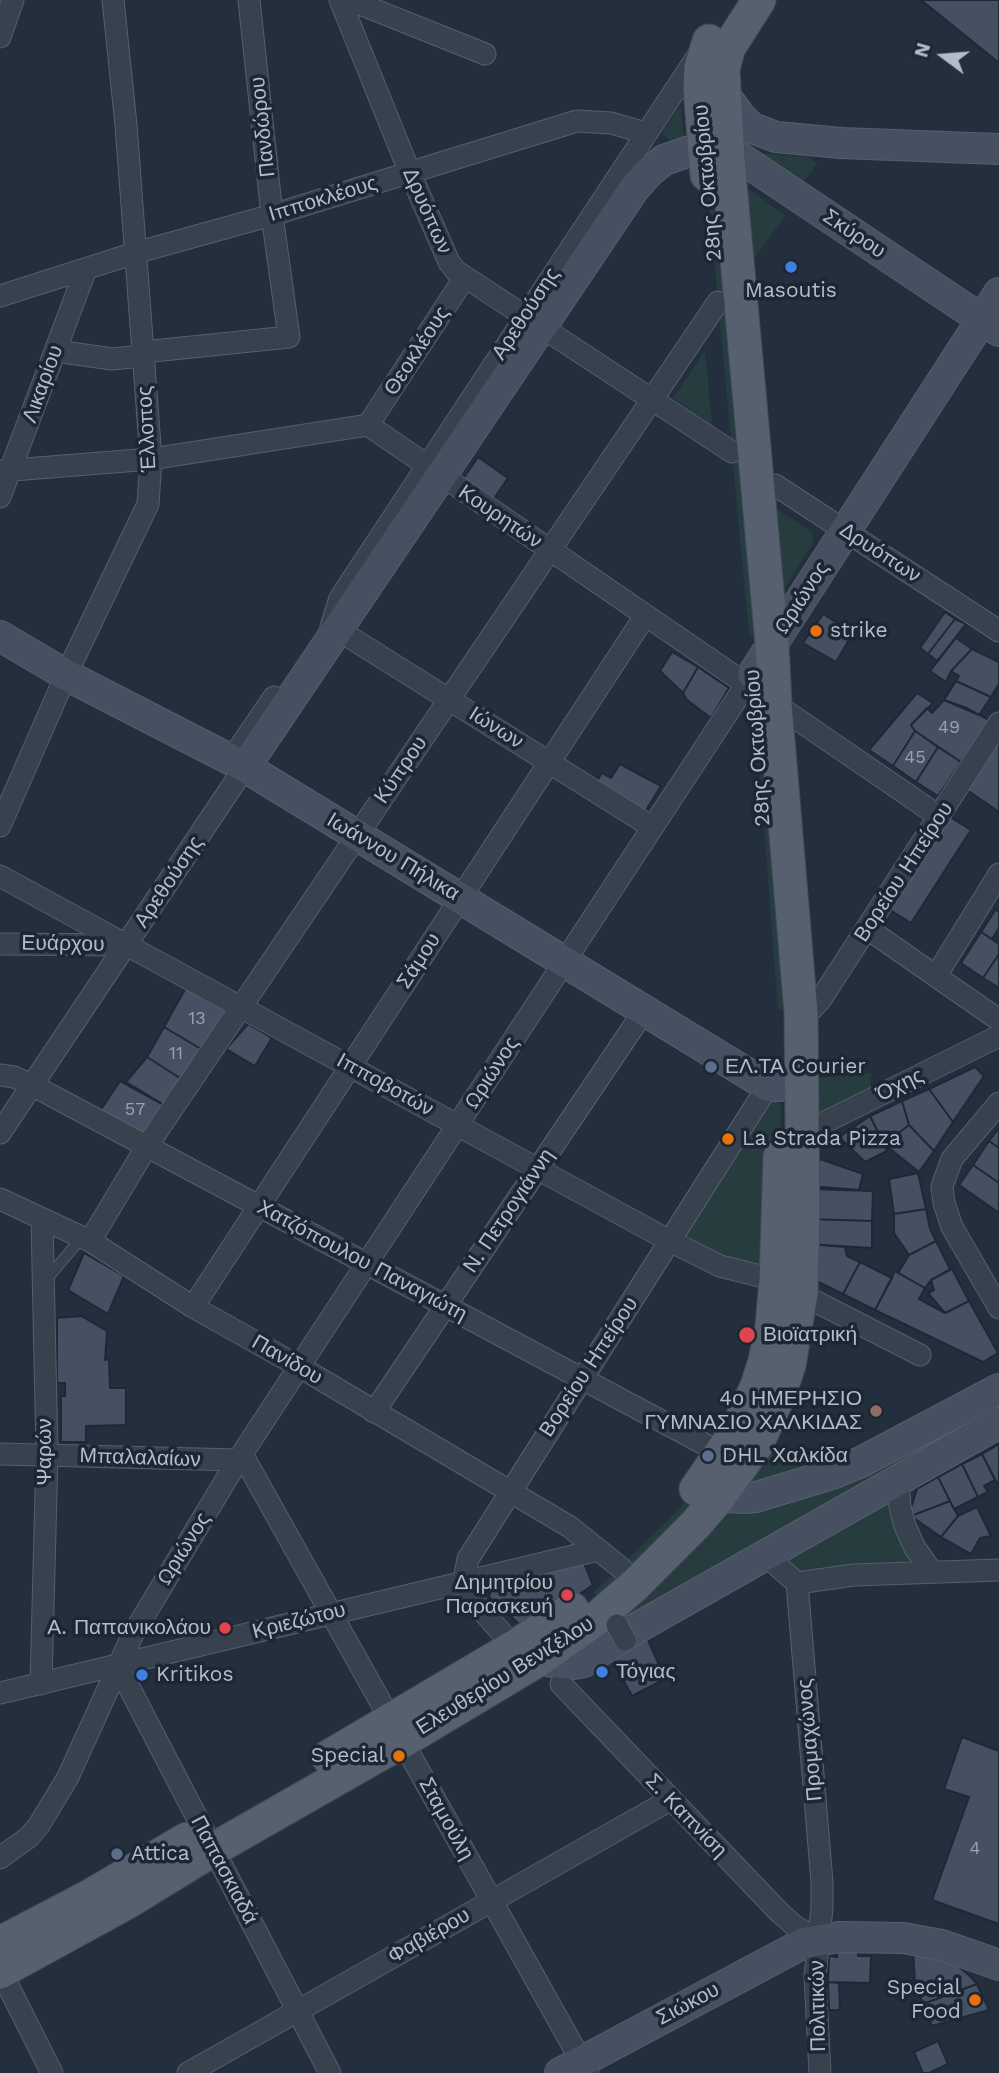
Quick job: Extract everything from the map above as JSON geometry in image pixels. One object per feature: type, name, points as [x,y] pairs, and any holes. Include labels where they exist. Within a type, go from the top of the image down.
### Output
[{"type":"main road","name":"Αρεθούσης","points":[[711,35],[735,0]]},
{"type":"main road","points":[[716,149],[724,94],[723,69],[729,47],[759,0]]},
{"type":"main road","name":"28ης Οκτωβρίου","points":[[711,35],[706,46],[701,75],[700,106],[716,149],[757,486],[772,645],[757,688],[778,1010],[774,1086],[789,1287],[789,1365],[768,1422],[744,1463],[719,1497]]},
{"type":"main road","name":"28ης Οκτωβρίου","points":[[716,149],[718,302],[732,452],[757,688],[801,1013],[803,1217],[789,1287],[772,1326],[765,1361],[746,1410],[723,1454]]},
{"type":"main road","name":"Ελευθερίου Βενιζέλου","points":[[0,1943],[209,1839],[526,1653],[582,1602],[609,1559],[679,1509],[723,1454]]},
{"type":"main road","name":"Ελευθερίου Βενιζέλου","points":[[526,1653],[616,1632],[636,1584],[719,1497]]},
{"type":"main road","name":"Ελευθερίου Βενιζέλου","points":[[0,1971],[125,1903],[209,1839]]},
{"type":"street","points":[[0,37],[13,0]]},
{"type":"street","name":"Έλλοπος","points":[[0,826],[66,675],[148,504],[151,459],[126,125],[113,0]]},
{"type":"street","name":"Πανδώρου","points":[[143,354],[289,337],[272,215],[249,0]]},
{"type":"street","name":"Δρυόπων","points":[[340,0],[410,173],[456,271],[732,452]]},
{"type":"street","points":[[350,0],[485,54]]},
{"type":"street","name":"Αρεθούσης","points":[[0,1133],[127,945],[238,764],[336,628],[534,320],[646,133],[711,35]]},
{"type":"street","points":[[724,94],[752,128],[776,137],[842,143],[999,149]]},
{"type":"street","name":"Ιπποκλέους","points":[[0,296],[577,121],[611,123],[646,133]]},
{"type":"street","name":"Αρεθούσης","points":[[534,320],[649,172],[674,155],[716,149]]},
{"type":"street","name":"Σκύρου","points":[[716,149],[990,326]]},
{"type":"street","name":"Λικαρίου","points":[[0,497],[5,471],[56,351],[86,270]]},
{"type":"street","name":"Θεοκλέους","points":[[368,425],[465,277]]},
{"type":"street","name":"Ωριώνος","points":[[772,645],[846,530],[990,326],[999,293]]},
{"type":"street","name":"Κύπρου","points":[[86,1239],[718,302]]},
{"type":"street","points":[[56,351],[112,359],[143,354]]},
{"type":"street","points":[[5,471],[151,459],[368,425]]},
{"type":"street","name":"Κουρητών","points":[[368,425],[645,616],[757,688],[940,817]]},
{"type":"street","name":"Δρυόπων","points":[[757,486],[775,485],[999,631]]},
{"type":"street","name":"Σάμου","points":[[193,1307],[645,616]]},
{"type":"street","name":"Ιώνων","points":[[336,628],[652,827]]},
{"type":"street","name":"Ιωάννου Πήλικα","points":[[0,636],[66,675],[238,764],[644,1011],[774,1086]]},
{"type":"street","name":"Ωριώνος","points":[[0,1857],[29,1837],[53,1803],[140,1621],[240,1457],[652,827],[757,688]]},
{"type":"street","name":"Βορείου Ηπείρου","points":[[801,1013],[816,1005],[868,929],[999,723]]},
{"type":"street","points":[[936,976],[999,874]]},
{"type":"street","name":"Ιπποβοτών","points":[[0,876],[670,1241],[720,1266],[789,1287],[920,1355]]},
{"type":"street","points":[[868,929],[999,1020]]},
{"type":"street","name":"Ευάρχου","points":[[0,944],[127,945]]},
{"type":"street","name":"Ν. Πετρογιάννη","points":[[374,1412],[644,1011]]},
{"type":"street","name":"Όχης","points":[[801,1133],[999,1036]]},
{"type":"street","name":"Χατζόπουλου Παναγιώτη","points":[[0,1075],[14,1077],[32,1085],[723,1454]]},
{"type":"street","name":"Βορείου Ηπείρου","points":[[464,1580],[468,1559],[509,1492],[670,1241],[774,1086]]},
{"type":"street","points":[[999,1103],[952,1159],[942,1186],[952,1227],[999,1308]]},
{"type":"street","name":"Πανίδου","points":[[0,1199],[86,1239],[193,1307],[300,1367],[570,1527],[609,1559]]},
{"type":"street","name":"Ψαρών","points":[[41,1684],[47,1455],[41,1285],[42,1219]]},
{"type":"street","points":[[719,1497],[756,1497],[832,1474],[999,1389]]},
{"type":"street","points":[[464,1580],[473,1600],[526,1653],[573,1664],[584,1662],[628,1633],[999,1423]]},
{"type":"street","name":"Μπαλαλαίων","points":[[0,1454],[240,1457]]},
{"type":"street","name":"Σταμούλη","points":[[240,1457],[492,1900],[577,2069]]},
{"type":"street","points":[[898,1480],[902,1516],[915,1548],[932,1572]]},
{"type":"street","points":[[765,1555],[797,1583],[835,1576],[999,1570]]},
{"type":"street","name":"Κριεζώτου","points":[[0,1693],[464,1580],[609,1559]]},
{"type":"street","name":"Προμαχώνος","points":[[797,1583],[822,1882],[819,1940]]},
{"type":"street","name":"Παπασκιαδά","points":[[118,1666],[330,2073]]},
{"type":"street","name":"Σ. Καπνίση","points":[[561,1685],[779,1912],[796,1927],[819,1940]]},
{"type":"street","name":"Φαβιέρου","points":[[193,2072],[670,1800]]},
{"type":"street","name":"Σιώκου","points":[[577,2069],[804,1943],[853,1936],[916,1940],[942,1945],[999,1965]]},
{"type":"street","name":"Πολιτικών","points":[[819,1940],[815,1976],[820,2073]]},
{"type":"street","points":[[0,1971],[52,2073]]},
{"type":"lane","points":[[809,1239],[810,1222]]},
{"type":"lane","points":[[41,1285],[86,1239]]},
{"type":"green space","points":[[678,108],[681,109],[684,139],[673,142],[662,134]]},
{"type":"green space","points":[[758,153],[809,157],[817,164],[800,187]]},
{"type":"green space","points":[[711,158],[758,644],[749,634],[705,162]]},
{"type":"green space","points":[[746,187],[785,216],[753,260]]},
{"type":"green space","points":[[705,351],[712,425],[673,398]]},
{"type":"green space","points":[[778,510],[811,531],[814,538],[786,586],[778,582],[773,511]]},
{"type":"green space","points":[[761,699],[801,1007],[778,1010],[755,708]]},
{"type":"green space","points":[[871,1073],[870,1092],[801,1134],[757,1443],[812,1472],[999,1389],[999,1423],[898,1480],[932,1572],[797,1583],[765,1555],[628,1633],[594,1592],[679,1509],[723,1454],[776,1280],[670,1241],[768,1086],[781,1107],[781,1128],[800,1133],[801,1079]]},
{"type":"building","points":[[921,0],[999,0],[999,62],[998,62]]},
{"type":"building","points":[[478,457],[508,478],[493,500],[463,479]]},
{"type":"building","points":[[945,612],[955,619],[928,654],[920,648]]},
{"type":"building","points":[[823,614],[853,633],[836,662],[803,643]]},
{"type":"building","points":[[955,619],[966,624],[937,661],[928,654]]},
{"type":"building","points":[[956,638],[972,649],[951,671],[946,682],[930,671]]},
{"type":"building","points":[[972,649],[999,662],[999,684],[991,697],[956,681],[959,676],[951,671]]},
{"type":"building","points":[[672,652],[698,667],[683,693],[660,671]]},
{"type":"building","points":[[698,667],[729,688],[711,718],[687,700],[683,693]]},
{"type":"building","points":[[956,681],[991,697],[979,715],[944,700]]},
{"type":"building","points":[[917,693],[933,703],[911,725],[915,731],[893,766],[869,750]]},
{"type":"building","points":[[944,700],[967,708],[990,721],[961,762],[915,731],[911,725],[927,708],[932,713]]},
{"type":"building","points":[[915,731],[938,747],[916,782],[893,766]]},
{"type":"building","points":[[999,742],[999,812],[967,790]]},
{"type":"building","points":[[938,747],[961,762],[938,796],[916,782]]},
{"type":"building","points":[[620,764],[661,786],[643,815],[593,787],[602,773],[611,778]]},
{"type":"building","points":[[950,817],[971,830],[911,923],[890,910]]},
{"type":"building","points":[[996,909],[999,912],[999,928],[992,939],[981,932]]},
{"type":"building","points":[[981,932],[999,944],[999,954],[983,978],[961,963]]},
{"type":"building","points":[[999,954],[999,988],[983,978]]},
{"type":"building","points":[[188,984],[231,1010],[206,1052],[164,1027]]},
{"type":"building","points":[[248,1024],[272,1038],[255,1066],[226,1049]]},
{"type":"building","points":[[164,1027],[206,1052],[186,1082],[147,1057]]},
{"type":"building","points":[[147,1057],[186,1082],[171,1109],[126,1082]]},
{"type":"building","points":[[975,1067],[984,1076],[953,1122],[929,1089]]},
{"type":"building","points":[[120,1081],[171,1109],[150,1139],[100,1111]]},
{"type":"building","points":[[929,1089],[953,1122],[934,1151],[909,1125],[902,1101]]},
{"type":"building","points":[[902,1101],[909,1125],[884,1144],[870,1116]]},
{"type":"building","points":[[870,1116],[887,1151],[865,1162],[839,1137]]},
{"type":"building","points":[[909,1125],[934,1151],[919,1172],[884,1144]]},
{"type":"building","points":[[999,1128],[999,1148],[989,1141]]},
{"type":"building","points":[[989,1141],[999,1148],[999,1183],[973,1165]]},
{"type":"building","points":[[820,1159],[863,1174],[859,1190],[809,1186]]},
{"type":"building","points":[[973,1165],[999,1183],[999,1213],[959,1185]]},
{"type":"building","points":[[918,1173],[926,1209],[894,1214],[889,1179]]},
{"type":"building","points":[[809,1189],[873,1191],[872,1221],[808,1219]]},
{"type":"building","points":[[926,1209],[930,1229],[936,1241],[909,1255],[894,1233],[894,1214]]},
{"type":"building","points":[[808,1219],[872,1221],[872,1248],[807,1244]]},
{"type":"building","points":[[936,1241],[950,1269],[931,1280],[925,1288],[898,1273],[909,1255]]},
{"type":"building","points":[[807,1244],[845,1247],[847,1256],[860,1262],[843,1294],[806,1276]]},
{"type":"building","points":[[84,1253],[124,1276],[108,1314],[68,1290]]},
{"type":"building","points":[[860,1262],[892,1278],[875,1310],[843,1294]]},
{"type":"building","points":[[952,1269],[969,1301],[945,1313],[928,1293],[934,1290],[931,1280]]},
{"type":"building","points":[[895,1271],[925,1288],[919,1299],[945,1313],[969,1301],[998,1353],[983,1362],[875,1310]]},
{"type":"building","points":[[81,1316],[107,1331],[105,1360],[109,1359],[110,1388],[126,1388],[126,1425],[86,1426],[86,1442],[61,1442],[61,1396],[65,1396],[65,1383],[57,1383],[57,1318]]},
{"type":"building","points":[[999,1444],[999,1482],[997,1483],[982,1454]]},
{"type":"building","points":[[982,1454],[995,1480],[984,1486],[988,1492],[978,1497],[962,1464]]},
{"type":"building","points":[[962,1464],[978,1497],[954,1509],[938,1477]]},
{"type":"building","points":[[938,1477],[950,1501],[911,1516],[917,1489]]},
{"type":"building","points":[[950,1501],[958,1516],[941,1537],[911,1516]]},
{"type":"building","points":[[977,1507],[991,1536],[980,1538],[971,1554],[941,1537],[958,1516]]},
{"type":"building","points":[[582,1558],[593,1585],[526,1630],[489,1597],[495,1576]]},
{"type":"building","points":[[646,1635],[665,1679],[632,1696],[609,1653]]},
{"type":"building","points":[[962,1737],[999,1751],[999,1924],[932,1900],[969,1797],[944,1789]]},
{"type":"building","points":[[837,1948],[858,1948],[858,1956],[871,1956],[870,1983],[828,1982],[829,1956],[837,1957]]},
{"type":"building","points":[[913,1949],[957,1965],[977,1984],[923,2004],[915,1983]]},
{"type":"building","points":[[828,1982],[839,1983],[840,2010],[829,2010]]},
{"type":"building","points":[[977,1984],[989,2010],[932,2026],[923,2004]]},
{"type":"building","points":[[938,2041],[948,2064],[923,2073],[914,2052]]},
{"type":"place","name":"Masoutis","points":[[791,267]]},
{"type":"place","name":"strike","points":[[816,631]]},
{"type":"place","name":"ΕΛ.ΤΑ Courier","points":[[711,1067]]},
{"type":"place","name":"La Strada Pizza","points":[[728,1139]]},
{"type":"place","name":"Βιοϊατρική","points":[[747,1335]]},
{"type":"place","name":"4ο ΗΜΕΡΗΣΙΟ ΓΥΜΝΑΣΙΟ ΧΑΛΚΙΔΑΣ","points":[[876,1411]]},
{"type":"place","name":"DHL Χαλκίδα","points":[[708,1456]]},
{"type":"place","name":"Δημητρίου Παρασκευή","points":[[567,1595]]},
{"type":"place","name":"Α. Παπανικολάου","points":[[225,1628]]},
{"type":"place","name":"Τόγιας","points":[[602,1672]]},
{"type":"place","name":"Kritikos","points":[[142,1675]]},
{"type":"place","name":"Special","points":[[399,1756]]},
{"type":"place","name":"Attica","points":[[117,1854]]},
{"type":"place","name":"Special Food","points":[[975,2000]]}]
